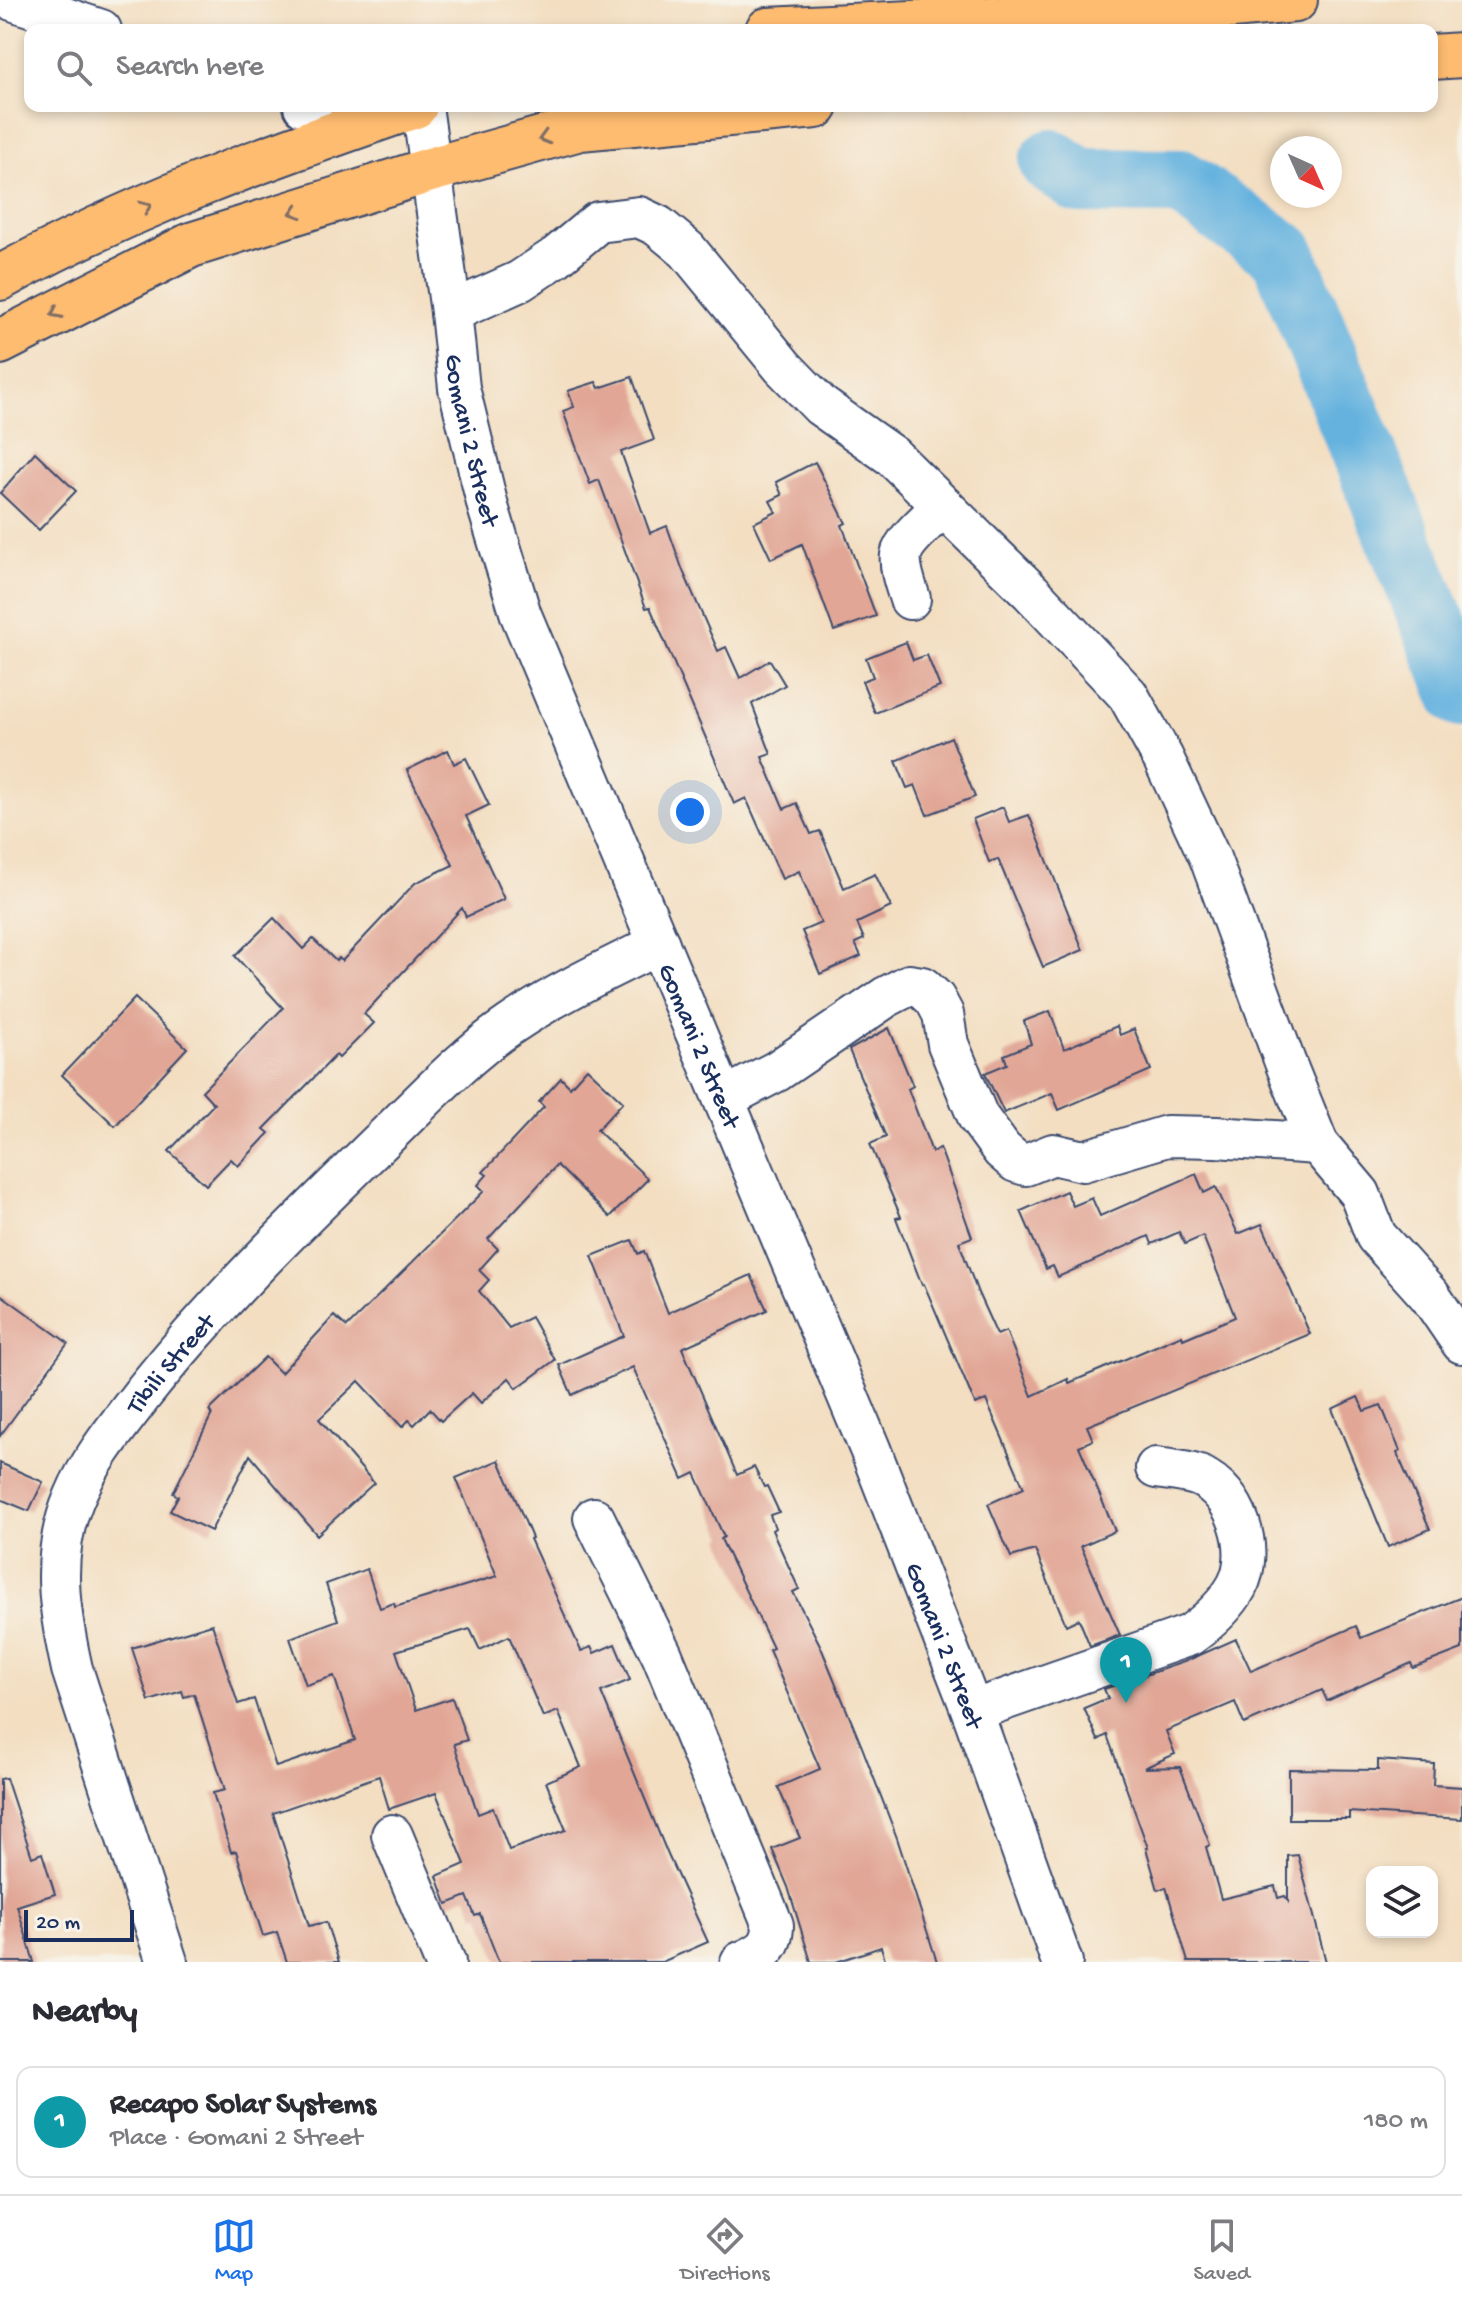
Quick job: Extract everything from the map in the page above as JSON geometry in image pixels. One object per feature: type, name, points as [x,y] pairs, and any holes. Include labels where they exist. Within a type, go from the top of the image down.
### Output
[{"type":"main road","points":[[891,24],[1178,10],[1295,0]]},
{"type":"main road","points":[[1076,24],[1178,10]]},
{"type":"main road","points":[[1438,57],[1462,55]]},
{"type":"main road","points":[[0,252],[119,186],[300,112]]},
{"type":"main road","points":[[0,278],[50,251],[261,158],[397,112]]},
{"type":"main road","points":[[0,342],[191,245],[430,170],[580,128],[752,112]]},
{"type":"street","points":[[12,0],[83,24]]},
{"type":"street","name":"Gomani 2 Street","points":[[423,112],[459,388],[488,507],[521,615],[870,1449],[972,1711],[1062,1962]]},
{"type":"street","points":[[451,312],[520,281],[556,257],[598,222],[639,217],[658,226],[687,250],[783,367],[821,406],[892,456],[1031,592],[1128,695],[1163,758],[1210,858],[1318,1144],[1360,1194],[1376,1236],[1430,1296],[1462,1343]]},
{"type":"street","points":[[910,599],[904,583],[901,554],[943,506]]},
{"type":"street","name":"Tibili Street","points":[[167,1962],[72,1669],[61,1621],[58,1583],[60,1545],[74,1497],[110,1436],[187,1338],[308,1212],[453,1072],[520,1018],[558,994],[659,944]]},
{"type":"street","points":[[725,1098],[777,1071],[886,997],[909,985],[922,987],[935,999],[943,1014],[948,1044],[978,1117],[1002,1150],[1016,1162],[1026,1165],[1053,1154],[1083,1161],[1167,1136],[1318,1144]]},
{"type":"street","points":[[972,1711],[1190,1635],[1210,1621],[1238,1585],[1246,1545],[1231,1502],[1200,1476],[1156,1468]]},
{"type":"street","points":[[594,1518],[662,1655],[773,1925],[773,1937],[767,1949],[741,1962]]},
{"type":"street","points":[[392,1835],[445,1962]]},
{"type":"building","points":[[632,377],[654,440],[621,452],[650,533],[667,526],[718,651],[726,647],[740,678],[770,660],[785,685],[752,704],[771,754],[762,757],[784,809],[797,803],[811,834],[820,831],[844,888],[875,874],[891,907],[857,923],[864,939],[855,943],[861,956],[820,974],[802,931],[821,923],[799,871],[782,879],[746,798],[734,804],[650,607],[646,608],[599,480],[590,484],[563,411],[574,407],[568,391],[596,382],[599,388]]},
{"type":"building","points":[[35,452],[76,491],[39,530],[0,493]]},
{"type":"building","points":[[815,462],[846,523],[842,525],[876,616],[834,631],[802,544],[771,559],[754,523],[776,512],[770,501],[782,495],[776,482]]},
{"type":"building","points":[[906,642],[913,660],[927,655],[940,687],[875,713],[862,681],[873,677],[866,658]]},
{"type":"building","points":[[951,737],[975,797],[927,815],[915,785],[907,788],[896,761]]},
{"type":"building","points":[[448,750],[454,764],[466,758],[489,805],[466,816],[504,899],[466,917],[462,908],[364,1014],[374,1023],[339,1058],[336,1055],[264,1129],[269,1133],[238,1166],[231,1159],[206,1185],[169,1151],[214,1104],[202,1091],[283,1008],[235,956],[274,918],[303,949],[313,939],[336,961],[339,958],[342,961],[415,883],[453,865],[407,770]]},
{"type":"building","points":[[1003,807],[1009,822],[1029,815],[1083,950],[1043,967],[998,859],[989,862],[973,819]]},
{"type":"building","points":[[135,998],[187,1048],[115,1126],[62,1075]]},
{"type":"building","points":[[1050,1011],[1064,1049],[1117,1026],[1120,1035],[1134,1029],[1151,1070],[1059,1110],[1052,1093],[1004,1113],[985,1073],[1007,1064],[1004,1055],[1031,1044],[1024,1021]]},
{"type":"building","points":[[889,1028],[913,1086],[908,1089],[932,1152],[940,1148],[972,1237],[959,1242],[978,1293],[997,1335],[1006,1331],[1032,1396],[1068,1379],[1069,1383],[1182,1335],[1183,1339],[1235,1317],[1203,1236],[1185,1244],[1179,1232],[1152,1244],[1149,1236],[1058,1277],[1053,1266],[1046,1269],[1021,1211],[1066,1191],[1073,1206],[1092,1198],[1100,1216],[1196,1174],[1204,1193],[1216,1187],[1238,1234],[1262,1224],[1310,1334],[1087,1426],[1093,1440],[1079,1446],[1115,1531],[1081,1546],[1120,1635],[1090,1646],[1079,1619],[1066,1625],[1035,1550],[1011,1557],[988,1504],[1024,1488],[986,1400],[975,1404],[922,1285],[896,1218],[901,1217],[870,1144],[886,1137],[849,1050]]},
{"type":"building","points":[[587,1068],[623,1102],[597,1130],[648,1179],[610,1217],[557,1165],[488,1239],[498,1249],[479,1270],[489,1280],[479,1291],[509,1328],[531,1317],[555,1360],[517,1388],[509,1378],[481,1403],[472,1393],[441,1421],[430,1409],[414,1425],[409,1420],[402,1427],[359,1381],[319,1419],[374,1483],[317,1535],[250,1455],[211,1531],[170,1511],[178,1496],[173,1493],[212,1414],[209,1411],[265,1357],[281,1373],[334,1316],[347,1327],[484,1191],[478,1185],[487,1175],[483,1172],[544,1107],[539,1102],[561,1078],[570,1087]]},
{"type":"building","points":[[632,1240],[638,1254],[644,1251],[668,1313],[751,1275],[767,1310],[682,1348],[737,1475],[754,1467],[779,1512],[770,1515],[775,1528],[772,1530],[799,1589],[793,1592],[820,1645],[862,1747],[897,1838],[937,1962],[886,1962],[881,1947],[836,1962],[811,1962],[788,1887],[772,1849],[800,1838],[778,1787],[820,1769],[769,1650],[773,1648],[721,1539],[724,1537],[695,1473],[683,1479],[633,1367],[572,1395],[559,1365],[624,1336],[592,1256]]},
{"type":"building","points":[[0,1294],[68,1343],[0,1436]]},
{"type":"building","points":[[1358,1397],[1364,1411],[1381,1405],[1400,1451],[1397,1453],[1430,1529],[1388,1547],[1332,1409]]},
{"type":"building","points":[[499,1460],[530,1539],[581,1651],[591,1647],[594,1653],[615,1644],[630,1680],[601,1692],[668,1855],[708,1942],[662,1962],[499,1962],[480,1914],[475,1916],[467,1896],[447,1904],[437,1876],[465,1864],[436,1793],[389,1809],[379,1776],[273,1813],[309,1926],[326,1922],[339,1962],[287,1962],[277,1932],[263,1936],[236,1851],[231,1852],[213,1793],[225,1790],[194,1694],[184,1697],[182,1691],[149,1701],[132,1648],[212,1624],[238,1704],[254,1699],[276,1767],[355,1740],[334,1676],[306,1685],[290,1638],[338,1620],[326,1584],[367,1569],[380,1608],[394,1603],[395,1607],[497,1576],[456,1478]],"holes":[[[470,1629],[480,1650],[509,1636],[543,1717],[558,1711],[581,1767],[546,1782],[566,1830],[509,1850],[493,1808],[478,1814],[454,1744],[467,1740],[452,1698],[416,1710],[396,1651]]]},
{"type":"building","points":[[0,1463],[43,1482],[29,1511],[0,1499]]},
{"type":"building","points":[[1462,1597],[1462,1649],[1413,1668],[1411,1663],[1327,1701],[1322,1690],[1244,1724],[1235,1702],[1166,1731],[1175,1754],[1144,1768],[1180,1767],[1210,1845],[1206,1847],[1221,1899],[1275,1886],[1278,1898],[1285,1896],[1288,1901],[1288,1856],[1298,1855],[1326,1962],[1188,1962],[1166,1887],[1158,1890],[1148,1848],[1107,1735],[1098,1740],[1084,1708],[1108,1698],[1104,1689],[1184,1662],[1236,1639],[1251,1671],[1356,1626],[1361,1638]]},
{"type":"building","points":[[1378,1760],[1434,1764],[1433,1785],[1462,1787],[1462,1819],[1349,1812],[1349,1819],[1289,1819],[1289,1769],[1378,1770]]},
{"type":"building","points":[[6,1778],[32,1857],[42,1853],[55,1894],[17,1906],[34,1962],[0,1962],[0,1779]]},
{"type":"waterway","points":[[1052,162],[1080,181],[1180,182],[1283,254],[1462,694]]},
{"type":"place","name":"Recapo Solar Systems","points":[[1126,1703]]}]
